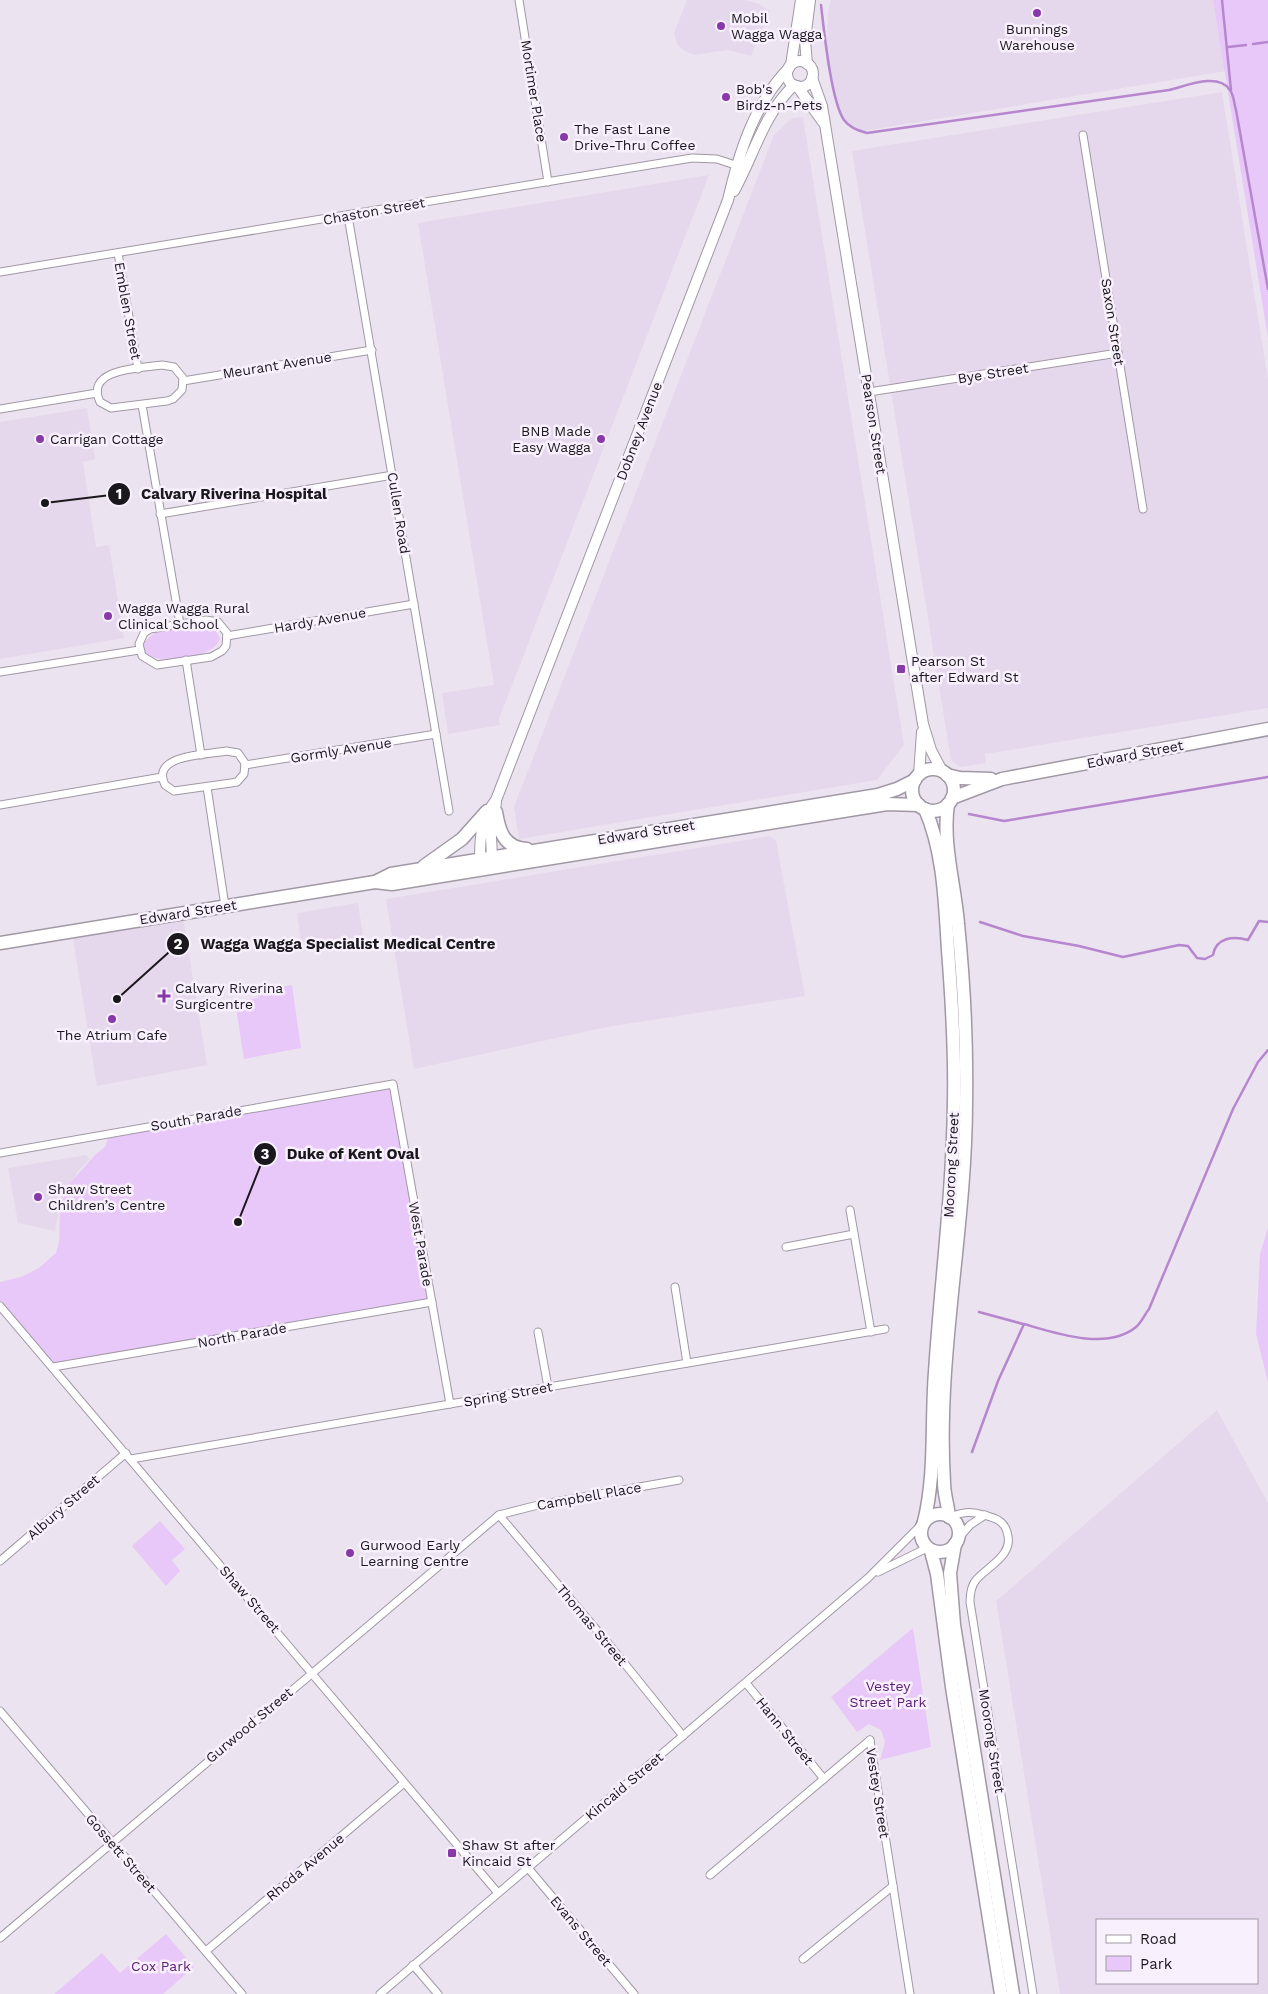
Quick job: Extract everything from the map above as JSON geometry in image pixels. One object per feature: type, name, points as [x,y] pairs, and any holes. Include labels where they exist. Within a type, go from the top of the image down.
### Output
[{"type":"highway","name":"Edward Street","points":[[944,773],[972,779],[1002,779],[1268,729]]},
{"type":"highway","points":[[930,770],[944,773],[954,787],[950,801],[940,810],[922,807],[913,793],[917,777],[930,770]]},
{"type":"highway","name":"Edward Street","points":[[0,943],[375,882],[392,884],[536,850],[878,795],[897,789],[917,777]]},
{"type":"highway","name":"Edward Street","points":[[950,801],[1002,779]]},
{"type":"highway","name":"Moorong Street","points":[[950,801],[946,829],[958,923],[966,1029],[966,1095],[962,1192],[946,1372],[943,1469],[950,1517]]},
{"type":"highway","name":"Edward Street","points":[[375,882],[392,874],[418,870],[487,862],[887,804],[922,807]]},
{"type":"highway","points":[[418,870],[445,853],[462,839],[493,807],[503,839],[515,847],[536,850]]},
{"type":"highway","name":"Moorong Street","points":[[922,807],[936,843],[946,924],[954,1031],[951,1182],[934,1373],[932,1485],[924,1522]]},
{"type":"highway","points":[[929,1549],[944,1552],[957,1542],[958,1527],[950,1517],[937,1514],[924,1522],[920,1536],[929,1549],[937,1574],[952,1687],[1001,1994]]},
{"type":"highway","name":"Moorong Street","points":[[957,1542],[950,1573],[954,1625],[1013,1994]]},
{"type":"main road","name":"Dobney Avenue","points":[[487,862],[482,825],[493,807],[741,167],[760,107],[790,66],[801,0]]},
{"type":"main road","points":[[741,167],[771,112],[795,86],[804,86],[812,78],[812,71],[807,64],[805,40],[810,0]]},
{"type":"main road","points":[[795,86],[787,76],[790,66],[799,61],[807,64]]},
{"type":"main road","name":"Pearson Street","points":[[812,78],[822,106],[923,724],[931,750],[944,773]]},
{"type":"main road","name":"Pearson Street","points":[[795,86],[825,125]]},
{"type":"main road","name":"Pearson Street","points":[[917,777],[923,724]]},
{"type":"street","name":"Mortimer Place","points":[[519,0],[548,182]]},
{"type":"street","name":"Saxon Street","points":[[1083,136],[1143,509]]},
{"type":"street","name":"Chaston Street","points":[[0,272],[692,158],[717,159],[741,167]]},
{"type":"street","name":"Cullen Road","points":[[348,216],[448,811]]},
{"type":"street","name":"Emblen Street","points":[[118,253],[138,369]]},
{"type":"street","name":"Meurant Avenue","points":[[183,381],[372,350]]},
{"type":"street","name":"Bye Street","points":[[869,392],[1118,353]]},
{"type":"street","points":[[168,365],[179,371],[183,381],[182,390],[173,399],[142,405],[111,408],[100,402],[97,392],[99,383],[108,374],[138,369],[168,365]]},
{"type":"street","points":[[0,409],[97,392]]},
{"type":"street","points":[[142,405],[180,624]]},
{"type":"street","points":[[160,514],[393,475]]},
{"type":"street","name":"Hardy Avenue","points":[[227,636],[414,604]]},
{"type":"street","points":[[212,620],[223,626],[227,636],[226,646],[217,655],[157,665],[145,659],[139,650],[141,638],[150,629],[180,624],[212,620]]},
{"type":"street","points":[[0,672],[139,650]]},
{"type":"street","points":[[186,660],[201,756]]},
{"type":"street","name":"Gormly Avenue","points":[[246,765],[436,734]]},
{"type":"street","points":[[232,751],[242,757],[246,765],[244,774],[237,782],[207,787],[174,791],[165,785],[162,777],[164,768],[172,761],[201,756],[232,751]]},
{"type":"street","points":[[0,805],[162,777]]},
{"type":"street","points":[[207,787],[225,906]]},
{"type":"street","name":"South Parade","points":[[0,1153],[393,1084]]},
{"type":"street","name":"West Parade","points":[[393,1084],[450,1404]]},
{"type":"street","points":[[850,1210],[871,1332]]},
{"type":"street","points":[[786,1247],[854,1234]]},
{"type":"street","points":[[675,1287],[687,1363]]},
{"type":"street","name":"North Parade","points":[[53,1368],[432,1302]]},
{"type":"street","name":"Shaw Street","points":[[0,1306],[498,1893]]},
{"type":"street","name":"Spring Street","points":[[128,1456],[450,1404],[885,1329]]},
{"type":"street","points":[[538,1332],[548,1387]]},
{"type":"street","name":"Albury Street","points":[[0,1561],[128,1456]]},
{"type":"street","name":"Campbell Place","points":[[499,1514],[538,1504],[679,1480]]},
{"type":"street","points":[[950,1517],[966,1512],[985,1515]]},
{"type":"street","name":"Gurwood Street","points":[[1,1935],[499,1514]]},
{"type":"street","name":"Thomas Street","points":[[499,1514],[683,1736]]},
{"type":"street","points":[[957,1542],[970,1525],[985,1515]]},
{"type":"street","name":"Moorong Street","points":[[985,1515],[995,1518],[1004,1526],[1008,1533],[1008,1545],[1001,1557],[975,1581],[970,1594],[970,1606],[1033,1994]]},
{"type":"street","name":"Kincaid Street","points":[[380,1994],[868,1578],[924,1522]]},
{"type":"street","name":"Kincaid Street","points":[[868,1578],[929,1549]]},
{"type":"street","name":"Hann Street","points":[[746,1683],[824,1779]]},
{"type":"street","name":"Gossett Street","points":[[0,1711],[242,1994]]},
{"type":"street","name":"Vestey Street","points":[[710,1875],[870,1740],[910,1994]]},
{"type":"street","name":"Rhoda Avenue","points":[[206,1951],[404,1783]]},
{"type":"street","name":"Evans Street","points":[[528,1868],[634,1994]]},
{"type":"street","points":[[803,1959],[893,1886]]},
{"type":"street","points":[[413,1965],[438,1994]]},
{"type":"shaded area","name":"Mobil Wagga Wagga","points":[[687,0],[745,0],[759,4],[770,11],[751,56],[727,50],[694,55],[683,50],[677,44],[674,33]]},
{"type":"shaded area","points":[[831,0],[1213,0],[1226,71],[858,132],[840,115],[826,61],[828,12]]},
{"type":"shaded area","points":[[1222,92],[1268,380],[1268,708],[985,754],[986,763],[960,767],[951,760],[852,151]]},
{"type":"shaded area","points":[[803,117],[904,745],[877,780],[519,839],[514,807],[774,135],[792,118]]},
{"type":"shaded area","points":[[709,175],[499,719],[500,725],[448,734],[442,693],[494,685],[418,223]]},
{"type":"shaded area","points":[[87,408],[95,459],[83,462],[96,547],[109,545],[124,638],[0,659],[0,422]]},
{"type":"shaded area","points":[[770,836],[776,841],[805,996],[607,1027],[414,1069],[386,899]]},
{"type":"shaded area","points":[[358,903],[364,942],[309,948],[306,941],[301,942],[297,913]]},
{"type":"shaded area","points":[[183,917],[207,1065],[97,1086],[72,933]]},
{"type":"shaded area","name":"Shaw Street Children’s Centre","points":[[86,1155],[90,1159],[78,1171],[60,1204],[55,1231],[18,1223],[8,1168]]},
{"type":"shaded area","points":[[1217,1410],[1268,1503],[1268,1994],[1060,1994],[996,1601]]},
{"type":"green space","points":[[1213,0],[1268,0],[1268,338]]},
{"type":"green space","points":[[203,624],[213,627],[220,638],[216,645],[208,651],[172,660],[150,656],[144,651],[144,642],[157,631]]},
{"type":"green space","points":[[292,985],[301,1048],[244,1059],[235,1002],[258,998],[257,991]]},
{"type":"green space","points":[[393,1084],[432,1302],[53,1367],[0,1306],[0,1282],[21,1277],[39,1268],[56,1253],[59,1242],[60,1207],[70,1183],[96,1154],[105,1147],[110,1133]]},
{"type":"green space","points":[[1268,1228],[1268,1382],[1256,1334],[1260,1254]]},
{"type":"green space","points":[[160,1521],[185,1549],[172,1560],[180,1571],[166,1586],[132,1546]]},
{"type":"green space","name":"Vestey Street Park","points":[[913,1628],[931,1747],[880,1760],[885,1742],[881,1730],[869,1724],[857,1732],[831,1697]]},
{"type":"green space","name":"Cox Park","points":[[166,1934],[194,1967],[163,1994],[54,1994],[102,1953],[120,1973]]},
{"type":"waterway","points":[[1222,0],[1231,90]]},
{"type":"waterway","points":[[821,5],[829,65],[839,111],[849,125],[867,133],[1169,90],[1193,83],[1210,81],[1225,85],[1231,92],[1236,110],[1268,289]]},
{"type":"waterway","points":[[1253,44],[1268,42]]},
{"type":"waterway","points":[[1228,47],[1246,45]]},
{"type":"waterway","points":[[969,814],[1004,821],[1268,777]]},
{"type":"waterway","points":[[980,922],[1023,936],[1079,946],[1123,957],[1179,945],[1188,946],[1197,958],[1205,959],[1213,955],[1218,944],[1222,941],[1232,938],[1248,940],[1259,921],[1268,922]]},
{"type":"waterway","points":[[972,1452],[998,1381],[1024,1324],[1050,1332],[1096,1339],[1111,1338],[1124,1334],[1140,1323],[1149,1309],[1233,1109],[1258,1062],[1268,1050]]},
{"type":"waterway","points":[[979,1312],[1023,1324]]},
{"type":"place","name":"Bunnings Warehouse","points":[[1037,13]]},
{"type":"place","name":"Mobil Wagga Wagga","points":[[721,26]]},
{"type":"place","name":"Bob's Birdz-n-Pets","points":[[726,97]]},
{"type":"place","name":"The Fast Lane Drive-Thru Coffee","points":[[564,137]]},
{"type":"place","name":"Carrigan Cottage","points":[[40,439]]},
{"type":"place","name":"BNB Made Easy Wagga","points":[[601,439]]},
{"type":"place","name":"Calvary Riverina Hospital","points":[[45,503]]},
{"type":"place","name":"Wagga Wagga Rural Clinical School","points":[[108,616]]},
{"type":"place","name":"Pearson St after Edward St","points":[[901,669]]},
{"type":"place","name":"Calvary Riverina Surgicentre","points":[[164,996]]},
{"type":"place","name":"Wagga Wagga Specialist Medical Centre","points":[[117,999]]},
{"type":"place","name":"The Atrium Cafe","points":[[112,1019]]},
{"type":"place","name":"Shaw Street Children’s Centre","points":[[38,1197]]},
{"type":"place","name":"Duke of Kent Oval","points":[[238,1222]]},
{"type":"place","name":"Gurwood Early Learning Centre","points":[[350,1553]]},
{"type":"place","name":"Shaw St after Kincaid St","points":[[452,1853]]}]
